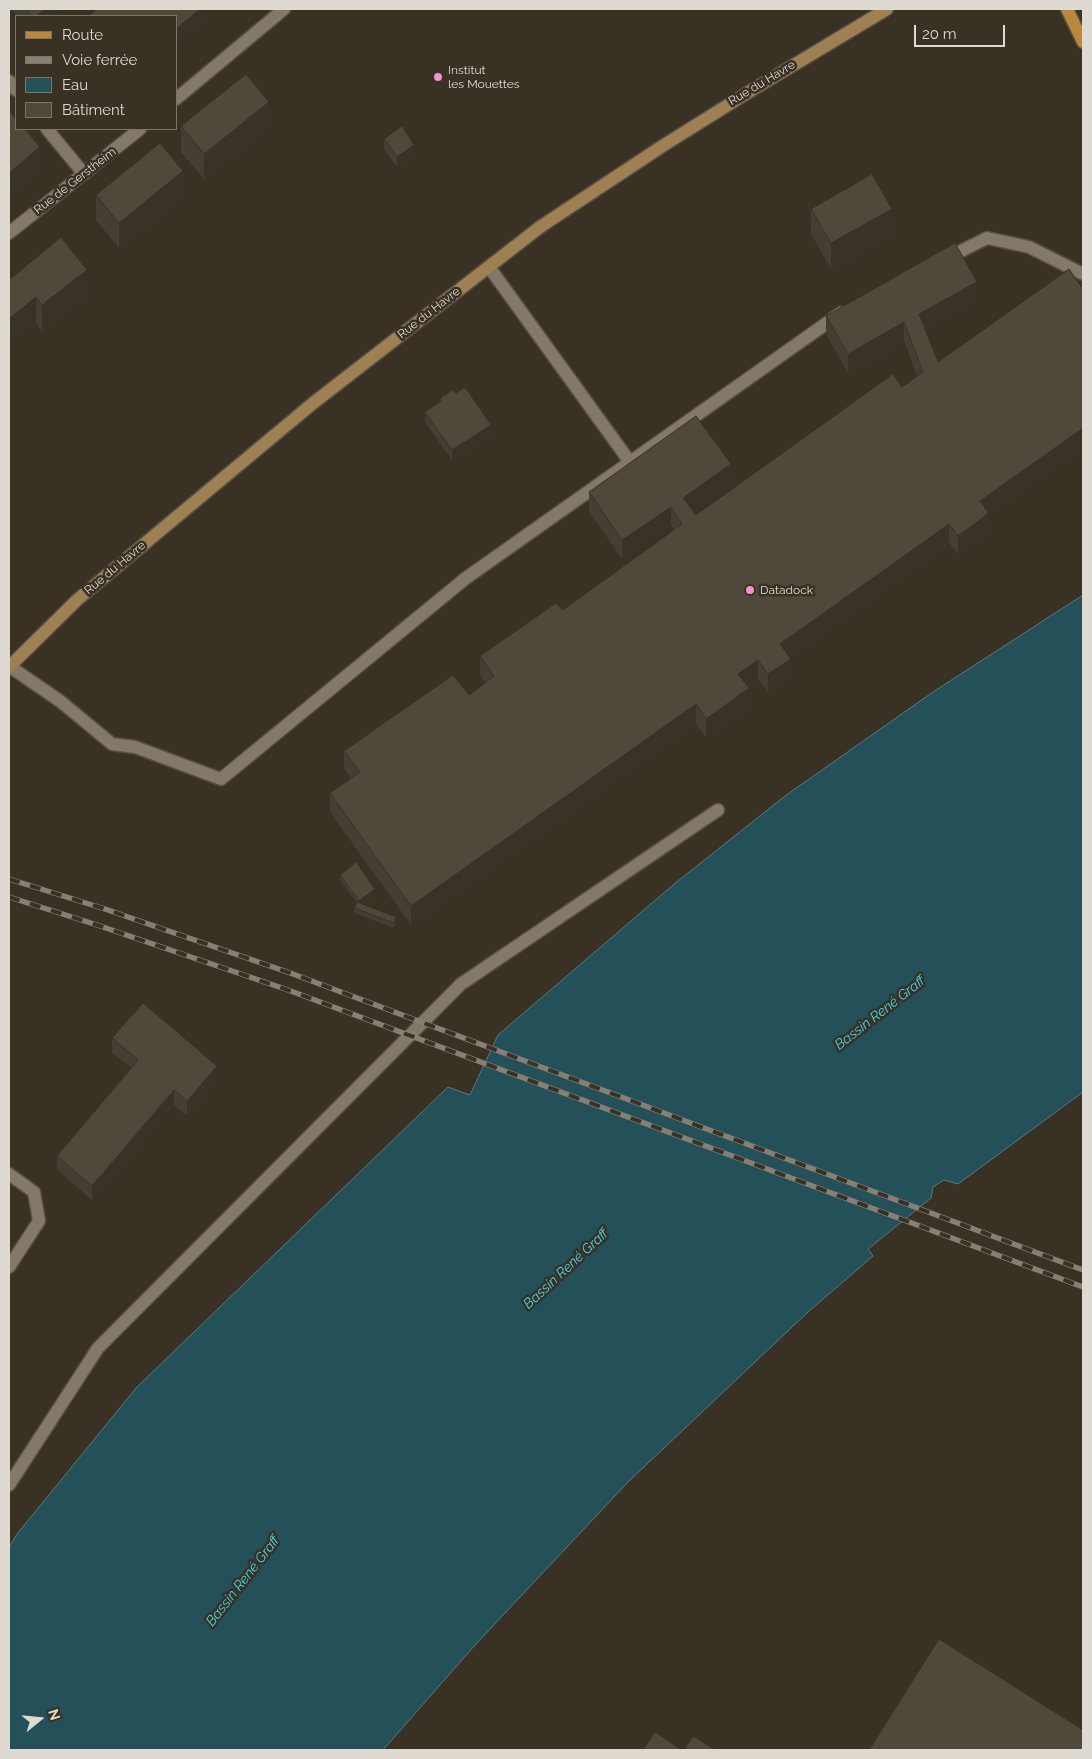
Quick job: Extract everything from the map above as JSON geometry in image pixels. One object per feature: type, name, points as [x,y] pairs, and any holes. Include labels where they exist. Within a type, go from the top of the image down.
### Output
[{"type":"main road","name":"Rue du Havre","points":[[9,666],[77,600],[297,416],[540,228],[664,145],[887,9]]},
{"type":"main road","points":[[1067,9],[1083,42]]},
{"type":"street","points":[[178,97],[284,9]]},
{"type":"street","points":[[48,130],[84,174]]},
{"type":"street","name":"Rue de Gerstheim","points":[[9,233],[139,130]]},
{"type":"street","points":[[936,264],[987,238],[1029,247],[1083,274]]},
{"type":"street","points":[[490,266],[630,462]]},
{"type":"street","points":[[9,666],[60,700],[112,744],[135,747],[221,779],[466,578],[835,316],[852,307]]},
{"type":"street","points":[[9,1485],[98,1348],[461,984],[718,810]]},
{"type":"street","points":[[9,1174],[34,1192],[39,1221],[9,1267]]},
{"type":"water","name":"Bassin René Graff","points":[[1083,595],[1083,1092],[958,1184],[944,1180],[933,1187],[931,1198],[868,1249],[873,1256],[808,1312],[628,1482],[475,1645],[383,1750],[9,1750],[9,1547],[17,1534],[137,1387],[448,1087],[470,1095],[498,1035],[673,885],[785,796],[933,692]]},
{"type":"building","points":[[26,9],[45,9],[37,15],[31,15]]},
{"type":"building","points":[[97,9],[200,9],[178,27],[178,15],[89,15]]},
{"type":"building","points":[[246,74],[269,102],[204,154],[181,126]]},
{"type":"building","points":[[9,110],[15,118],[15,130],[26,130],[40,147],[9,173]]},
{"type":"building","points":[[402,126],[414,145],[397,157],[384,139]]},
{"type":"building","points":[[160,143],[183,171],[119,223],[96,195]]},
{"type":"building","points":[[872,174],[892,209],[831,243],[811,209]]},
{"type":"building","points":[[61,237],[87,270],[42,305],[36,297],[9,319],[9,280]]},
{"type":"building","name":"Datadock","points":[[955,243],[977,282],[919,314],[938,362],[1069,269],[1083,289],[1083,428],[980,501],[989,513],[958,536],[949,524],[780,644],[791,659],[768,674],[758,660],[738,674],[749,688],[706,719],[696,704],[411,906],[330,793],[360,772],[344,751],[453,675],[469,695],[494,676],[480,656],[556,603],[563,610],[682,524],[671,507],[622,540],[589,492],[696,416],[731,464],[683,498],[696,515],[893,374],[902,387],[923,372],[904,322],[848,354],[826,316]]},
{"type":"building","points":[[465,387],[491,425],[452,450],[425,412],[441,401],[440,398],[453,390],[456,393]]},
{"type":"building","points":[[356,862],[375,889],[359,901],[340,875]]},
{"type":"building","points":[[357,902],[396,917],[394,923],[354,908]]},
{"type":"building","points":[[143,1003],[217,1066],[187,1101],[174,1090],[92,1186],[57,1156],[138,1060],[112,1038]]},
{"type":"building","points":[[939,1639],[1083,1730],[1083,1750],[869,1750]]},
{"type":"building","points":[[655,1732],[682,1750],[643,1750]]},
{"type":"building","points":[[693,1736],[716,1750],[684,1750]]},
{"type":"railway","points":[[9,879],[105,909],[293,974],[1083,1270]]},
{"type":"railway","points":[[9,897],[288,990],[1083,1287]]},
{"type":"place","name":"Institut les Mouettes","points":[[438,77]]},
{"type":"place","name":"Datadock","points":[[750,590]]}]
